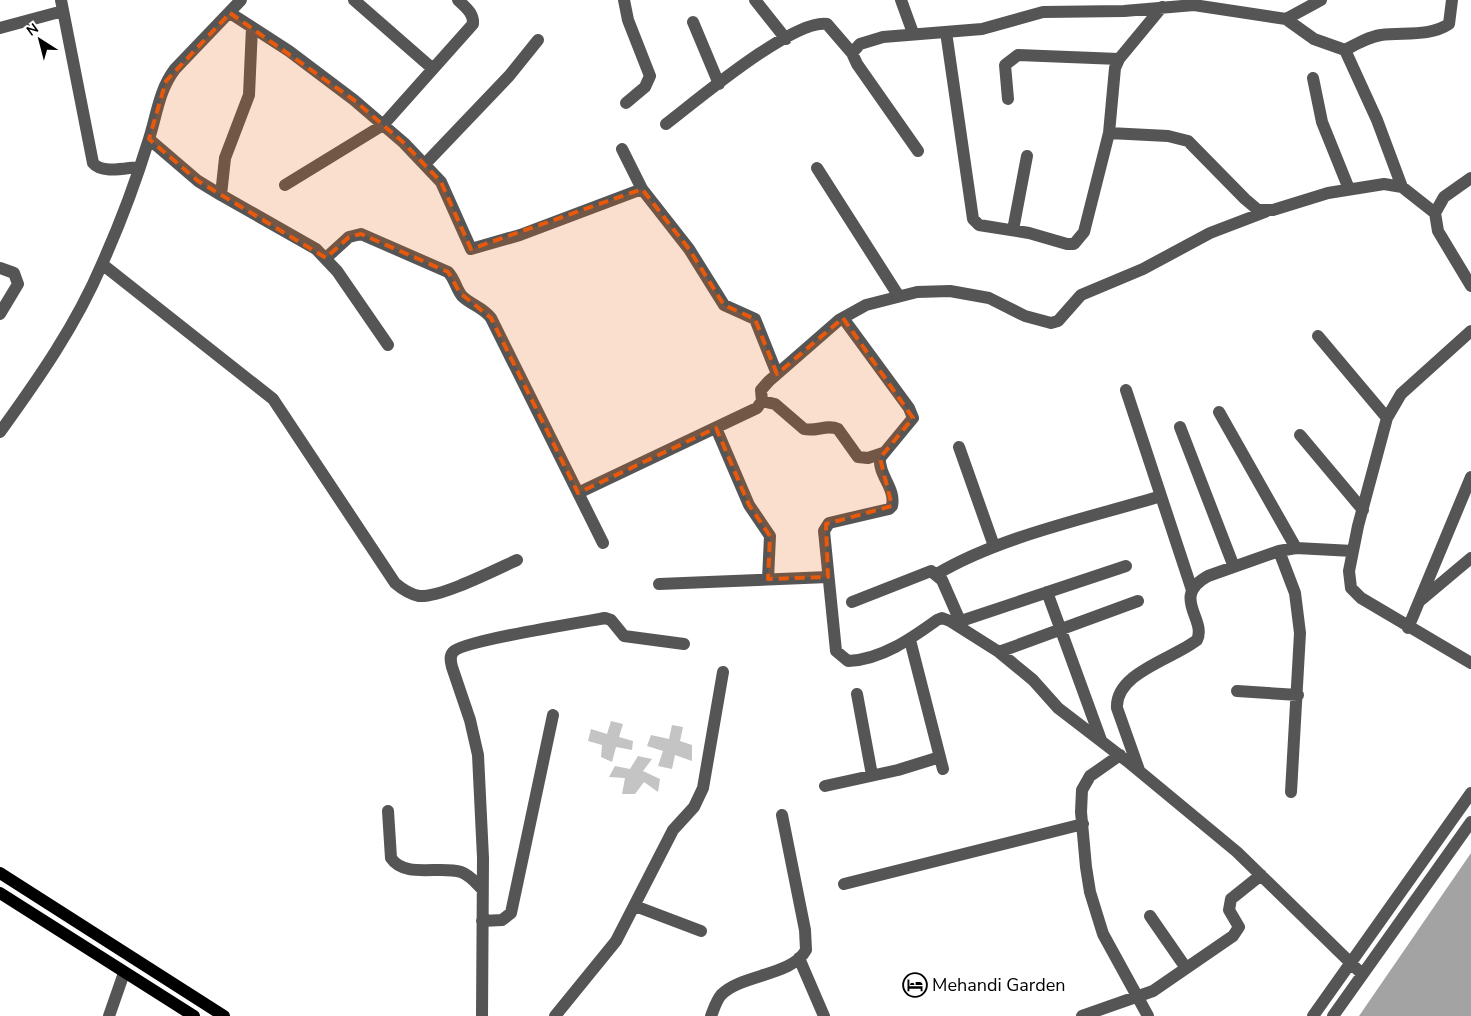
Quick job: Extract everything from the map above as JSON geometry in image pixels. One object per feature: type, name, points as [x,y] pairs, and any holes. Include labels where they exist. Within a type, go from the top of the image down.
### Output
[{"type":"main road","points":[[0,874],[224,1016]]},
{"type":"main road","points":[[0,892],[194,1016]]},
{"type":"street","points":[[0,432],[58,350],[102,264],[149,139],[160,96],[166,81],[175,69],[241,0]]},
{"type":"street","points":[[354,0],[433,69]]},
{"type":"street","points":[[285,185],[383,126],[473,24],[474,18],[458,0]]},
{"type":"street","points":[[624,0],[628,20],[650,76],[645,87],[626,103]]},
{"type":"street","points":[[755,0],[786,39]]},
{"type":"street","points":[[901,0],[913,33]]},
{"type":"street","points":[[1286,18],[1321,0]]},
{"type":"street","points":[[852,53],[854,48],[868,40],[913,33],[982,29],[1052,6],[1116,12],[1194,2],[1286,18],[1314,39],[1345,50],[1381,35],[1413,34],[1443,28],[1449,24],[1450,1]]},
{"type":"street","points":[[0,28],[62,6],[93,163],[96,167],[103,169],[138,167]]},
{"type":"street","points":[[946,32],[970,210],[973,219],[979,225],[1013,230],[1067,244],[1074,244],[1080,240],[1084,232],[1109,133],[1112,82],[1119,59],[1162,7]]},
{"type":"street","points":[[230,13],[332,84],[425,164],[440,182],[471,249],[520,235],[642,188]]},
{"type":"street","points":[[693,22],[719,84]]},
{"type":"street","points":[[666,124],[744,64],[808,27],[827,24],[852,53],[857,64],[918,151]]},
{"type":"street","points":[[220,195],[225,158],[249,95],[252,27]]},
{"type":"street","points":[[425,164],[508,76],[538,40]]},
{"type":"street","points":[[1345,50],[1377,120],[1402,187]]},
{"type":"street","points":[[1008,98],[1005,65],[1014,56],[1119,59]]},
{"type":"street","points":[[1313,78],[1322,122],[1349,189]]},
{"type":"street","points":[[1109,133],[1168,136],[1188,141],[1245,199],[1258,210],[1265,212]]},
{"type":"street","points":[[149,139],[198,181],[302,240],[326,258],[388,345]]},
{"type":"street","points":[[622,148],[642,188],[689,249],[724,305],[755,319],[777,374]]},
{"type":"street","points":[[1013,230],[1027,156]]},
{"type":"street","points":[[817,168],[898,295]]},
{"type":"street","points":[[1434,213],[1444,197],[1471,178]]},
{"type":"street","points":[[578,493],[757,408],[762,401],[762,390],[777,374],[843,318],[866,306],[898,295],[937,291],[972,294],[989,298],[1025,316],[1051,323],[1058,321],[1081,295],[1143,269],[1210,233],[1265,212],[1349,189],[1384,184],[1402,187],[1434,213],[1438,231],[1471,286]]},
{"type":"street","points":[[326,258],[349,237],[361,234],[448,272],[454,277],[460,293],[487,312],[491,318],[603,543]]},
{"type":"street","points":[[102,264],[273,399],[395,583],[405,591],[427,596],[449,589],[517,560]]},
{"type":"street","points":[[0,268],[14,273],[18,284],[0,314]]},
{"type":"street","points":[[843,318],[913,418],[883,453],[880,462],[892,493],[892,506],[889,509],[836,521],[826,526],[824,531],[833,640],[836,651],[848,661],[865,659],[910,640],[942,618],[957,622],[999,652],[1033,680],[1058,708],[1139,770],[1237,852],[1362,974]]},
{"type":"street","points":[[1471,331],[1406,389],[1393,406],[1363,510],[1348,581],[1354,592],[1408,628],[1471,663]]},
{"type":"street","points":[[1318,336],[1388,418]]},
{"type":"street","points":[[1126,390],[1192,590],[1190,601],[1199,633],[1197,640],[1127,682],[1116,698],[1117,708],[1139,770]]},
{"type":"street","points":[[762,401],[775,404],[804,429],[828,427],[838,429],[858,457],[868,458],[883,453]]},
{"type":"street","points":[[1219,412],[1296,548]]},
{"type":"street","points":[[1180,427],[1234,567]]},
{"type":"street","points":[[716,428],[749,505],[770,536],[768,580]]},
{"type":"street","points":[[1300,435],[1363,510]]},
{"type":"street","points":[[959,447],[994,546]]},
{"type":"street","points":[[1408,628],[1471,477]]},
{"type":"street","points":[[852,602],[925,572],[937,574],[968,557],[994,546],[1161,496]]},
{"type":"street","points":[[1192,590],[1208,576],[1279,551],[1296,548],[1353,551]]},
{"type":"street","points":[[1279,551],[1297,601],[1300,633],[1298,696],[1291,792]]},
{"type":"street","points":[[1419,601],[1471,558]]},
{"type":"street","points":[[957,622],[1126,566]]},
{"type":"street","points":[[937,574],[942,580],[957,622]]},
{"type":"street","points":[[659,584],[828,577]]},
{"type":"street","points":[[1048,592],[1101,740]]},
{"type":"street","points":[[999,652],[1138,602]]},
{"type":"street","points":[[482,1016],[481,796],[478,755],[470,720],[450,660],[453,653],[458,649],[496,639],[605,618],[611,620],[624,636],[684,644]]},
{"type":"street","points":[[910,640],[943,769]]},
{"type":"street","points":[[555,1016],[605,956],[635,906],[673,830],[699,799],[723,672]]},
{"type":"street","points":[[1237,691],[1298,696]]},
{"type":"street","points":[[857,694],[872,775]]},
{"type":"street","points":[[482,921],[502,920],[511,913],[553,716]]},
{"type":"street","points":[[1120,755],[1097,770],[1086,782],[1080,799],[1090,892],[1098,923],[1110,949],[1148,1016]]},
{"type":"street","points":[[825,786],[898,770],[940,757]]},
{"type":"street","points":[[1313,1016],[1471,793]]},
{"type":"street","points":[[388,811],[390,858],[394,864],[409,868],[456,871],[465,874],[482,889]]},
{"type":"street","points":[[711,1016],[718,1001],[727,991],[800,958],[806,950],[805,930],[782,815]]},
{"type":"street","points":[[1333,1016],[1471,822]]},
{"type":"street","points":[[844,884],[1083,824]]},
{"type":"street","points":[[1082,1016],[1152,990],[1237,931],[1238,923],[1229,905],[1236,894],[1261,875]]},
{"type":"street","points":[[635,906],[701,931]]},
{"type":"street","points":[[1150,916],[1186,968]]},
{"type":"street","points":[[800,958],[824,1016]]},
{"type":"street","points":[[109,1016],[124,973]]},
{"type":"highlighted area","points":[[230,13],[354,100],[404,143],[441,182],[471,249],[642,189],[689,249],[724,305],[755,319],[777,374],[843,318],[913,418],[880,458],[892,506],[826,524],[828,577],[768,579],[770,536],[749,505],[716,428],[578,493],[491,318],[460,293],[448,272],[361,234],[349,237],[326,258],[198,181],[149,139],[166,81]]},
{"type":"shaded area","points":[[1471,853],[1471,1016],[1359,1016]]},
{"type":"building","points":[[611,721],[623,724],[619,737],[633,741],[632,750],[616,747],[612,762],[601,757],[602,745],[588,741],[591,729],[607,734]]},
{"type":"building","points":[[672,725],[683,727],[680,741],[692,745],[692,761],[675,755],[672,769],[658,766],[663,751],[647,746],[651,735],[669,739]]},
{"type":"building","points":[[638,756],[652,759],[643,771],[660,779],[658,792],[644,782],[635,794],[622,794],[625,778],[609,777],[615,766],[630,769]]},
{"type":"place","name":"Mehandi Garden","points":[[915,985]]}]
